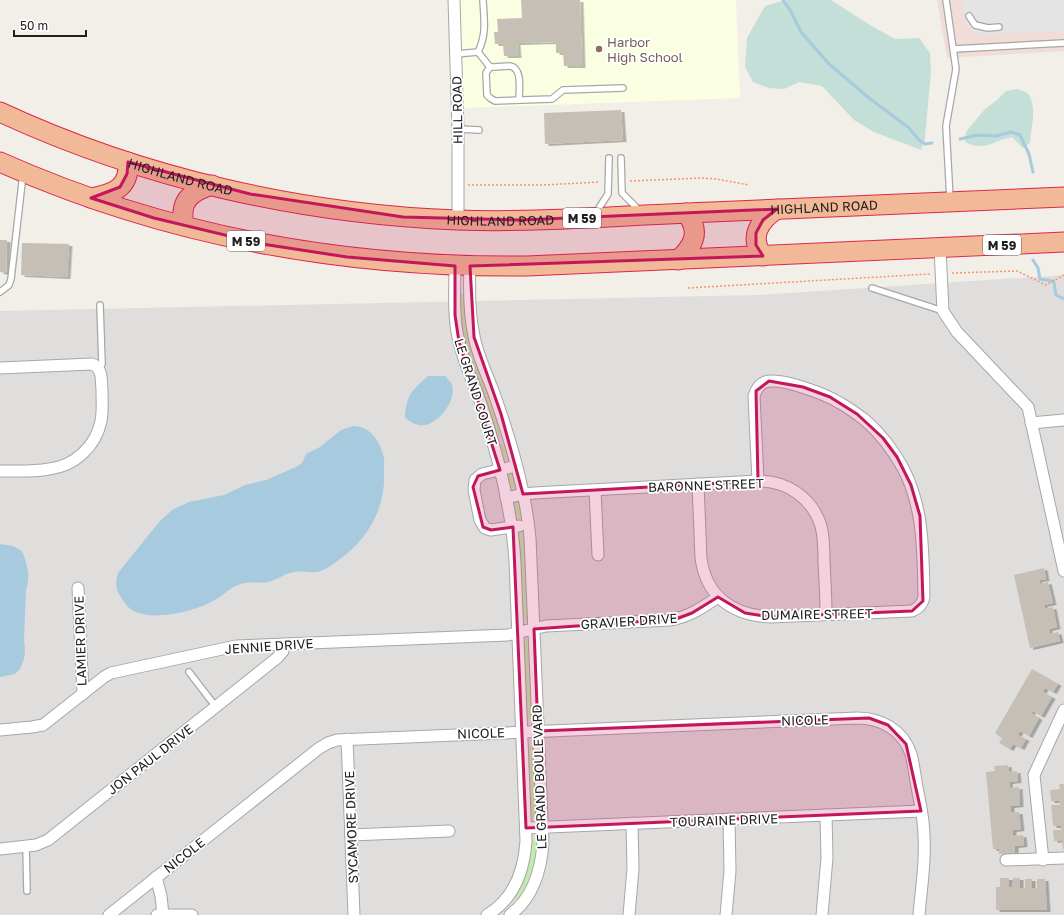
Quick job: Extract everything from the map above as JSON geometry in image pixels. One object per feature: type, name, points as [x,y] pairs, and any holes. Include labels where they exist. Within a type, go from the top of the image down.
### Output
[{"type":"highway","name":"HIGHLAND ROAD","points":[[0,112],[128,162],[212,186],[287,201],[364,213],[458,220],[520,220],[1064,197]]},
{"type":"highway","name":"M 59","points":[[0,162],[23,173],[122,209],[184,226],[304,252],[391,262],[462,266],[535,266],[1064,242]]},
{"type":"highway","points":[[91,198],[104,196],[120,187],[125,181],[128,162]]},
{"type":"highway","points":[[184,226],[182,213],[188,198],[201,189],[212,186]]},
{"type":"highway","points":[[763,256],[756,246],[756,233],[763,220],[777,209]]},
{"type":"highway","points":[[678,260],[689,249],[694,236],[693,223],[686,213]]},
{"type":"street","name":"HILL ROAD","points":[[454,0],[458,129],[458,220]]},
{"type":"street","points":[[940,248],[943,311],[957,332],[1028,407],[1064,568]]},
{"type":"street","name":"LE GRAND COURT","points":[[462,266],[454,305],[457,333],[461,350],[481,404],[516,466],[528,524],[531,552],[534,629]]},
{"type":"street","name":"LE GRAND COURT","points":[[462,266],[470,305],[474,337],[496,399],[500,439],[500,470],[512,527],[518,633]]},
{"type":"street","points":[[0,368],[95,365],[99,369],[101,375],[102,404],[101,421],[95,438],[86,450],[76,459],[56,468],[43,470],[0,471]]},
{"type":"street","name":"DUMAIRE STREET","points":[[698,484],[702,564],[708,581],[718,596],[724,602],[738,610],[760,616],[826,614],[909,611],[916,609],[922,604],[924,596],[922,529],[915,497],[904,469],[891,448],[875,429],[862,418],[841,403],[812,390],[772,381],[762,384],[757,388],[754,396],[758,481]]},
{"type":"street","points":[[1031,422],[1064,420]]},
{"type":"street","points":[[516,466],[482,474],[476,478],[473,487],[480,520],[483,526],[489,530],[528,524]]},
{"type":"street","name":"BARONNE STREET","points":[[506,498],[522,494],[698,484],[758,481],[779,484],[795,491],[805,499],[816,514],[821,525],[826,614]]},
{"type":"street","points":[[595,490],[598,555]]},
{"type":"street","name":"LAMIER DRIVE","points":[[78,588],[82,694]]},
{"type":"street","name":"GRAVIER DRIVE","points":[[534,629],[546,626],[663,621],[676,619],[692,613],[718,596]]},
{"type":"street","name":"JENNIE DRIVE","points":[[0,730],[43,725],[104,677],[115,672],[229,647],[508,635],[534,629]]},
{"type":"street","name":"LE GRAND BOULEVARD","points":[[514,914],[528,897],[539,872],[542,852],[534,629]]},
{"type":"street","name":"LE GRAND BOULEVARD","points":[[486,915],[497,908],[517,882],[523,866],[526,841],[518,633]]},
{"type":"street","name":"JON PAUL DRIVE","points":[[0,849],[26,847],[48,840],[281,654],[284,644]]},
{"type":"street","points":[[1043,860],[1034,775],[1064,710]]},
{"type":"street","name":"NICOLE","points":[[109,915],[318,749],[334,741],[347,739],[861,718],[877,720],[888,725],[905,741],[911,756],[921,811]]},
{"type":"street","name":"SYCAMORE DRIVE","points":[[347,739],[354,915]]},
{"type":"street","points":[[919,915],[924,852],[921,811]]},
{"type":"street","name":"TOURAINE DRIVE","points":[[526,828],[921,811]]},
{"type":"street","points":[[822,915],[827,858],[826,815]]},
{"type":"street","points":[[726,915],[730,871],[729,819]]},
{"type":"street","points":[[630,915],[633,869],[632,823]]},
{"type":"street","points":[[351,836],[449,831]]},
{"type":"street","points":[[1006,860],[1043,860],[1064,858]]},
{"type":"street","points":[[156,877],[161,896],[163,914]]},
{"type":"street","points":[[156,915],[192,915]]},
{"type":"lane","points":[[946,0],[956,69],[946,126],[950,201]]},
{"type":"lane","points":[[478,52],[483,41],[485,31],[485,1]]},
{"type":"lane","points":[[969,16],[975,25],[988,28],[999,27]]},
{"type":"lane","points":[[954,50],[1064,42]]},
{"type":"lane","points":[[456,54],[478,52]]},
{"type":"lane","points":[[478,52],[490,67]]},
{"type":"lane","points":[[490,67],[511,66],[516,69],[518,75],[519,100]]},
{"type":"lane","points":[[490,67],[486,73],[487,94],[495,101],[552,99],[563,90],[623,88]]},
{"type":"lane","points":[[458,129],[479,130]]},
{"type":"lane","points":[[594,217],[608,194],[609,158]]},
{"type":"lane","points":[[621,158],[622,193],[644,215]]},
{"type":"lane","points":[[0,292],[9,285],[11,279],[23,173]]},
{"type":"lane","points":[[872,288],[943,311]]},
{"type":"lane","points":[[99,369],[102,364],[100,305]]},
{"type":"lane","points":[[189,672],[216,707]]},
{"type":"lane","points":[[26,847],[27,891]]},
{"type":"lane","points":[[506,898],[514,914]]},
{"type":"path","points":[[628,181],[702,178],[716,179],[749,186]]},
{"type":"path","points":[[472,185],[601,182]]},
{"type":"path","points":[[688,288],[1017,271],[1046,285],[1064,275]]},
{"type":"highlighted area","points":[[128,162],[250,194],[403,217],[521,220],[777,209],[763,220],[756,233],[756,245],[763,256],[470,266],[474,337],[501,414],[523,494],[758,481],[756,391],[769,381],[803,387],[830,397],[857,414],[883,438],[897,457],[911,485],[920,516],[923,601],[912,611],[770,617],[745,613],[718,597],[692,613],[676,619],[534,629],[538,731],[869,718],[888,725],[906,744],[921,811],[526,828],[513,527],[491,530],[483,527],[473,487],[478,476],[500,470],[459,342],[455,315],[455,266],[347,257],[262,244],[154,218],[91,198],[120,187],[127,174]]},
{"type":"shaded area","name":"Harbor High School","points":[[459,0],[736,0],[740,98],[463,108]]},
{"type":"shaded area","points":[[785,0],[831,0],[895,39],[919,38],[930,53],[931,71],[925,138],[921,150],[874,132],[854,120],[822,86],[799,82],[784,89],[769,88],[753,82],[745,67],[747,38],[765,6]]},
{"type":"shaded area","points":[[937,0],[1064,0],[1064,51],[947,58]]},
{"type":"shaded area","points":[[962,0],[1064,0],[1064,31],[984,35],[975,33],[964,21]]},
{"type":"shaded area","points":[[1018,89],[1029,95],[1033,106],[1030,143],[1023,148],[1012,137],[983,146],[972,145],[965,142],[966,132],[984,110],[1006,91]]},
{"type":"shaded area","points":[[1064,275],[1064,915],[0,915],[0,311],[759,295]]},
{"type":"shaded area","points":[[428,376],[445,376],[452,385],[452,397],[446,410],[436,420],[425,425],[415,424],[405,418],[408,399],[410,394]]},
{"type":"shaded area","points":[[353,426],[364,428],[372,434],[379,443],[384,458],[384,486],[382,499],[372,523],[357,544],[347,554],[331,566],[321,571],[300,571],[287,574],[268,582],[241,584],[233,587],[217,599],[180,613],[167,615],[142,614],[132,610],[125,603],[116,586],[118,573],[159,522],[172,510],[189,502],[224,495],[245,485],[266,480],[296,467],[302,463],[306,454],[320,447],[341,430]]},
{"type":"shaded area","points":[[0,544],[13,546],[22,551],[27,565],[28,580],[26,590],[24,659],[20,669],[15,674],[0,677]]},
{"type":"green space","points":[[461,294],[464,295],[502,431],[498,435],[496,435],[462,337],[458,296]]},
{"type":"green space","points":[[499,445],[506,445],[509,455],[508,459],[504,461],[502,460]]},
{"type":"green space","points":[[510,473],[513,475],[515,483],[514,487],[509,488],[506,474]]},
{"type":"green space","points":[[517,500],[520,502],[523,516],[518,519],[515,517],[512,503]]},
{"type":"green space","points":[[521,532],[525,534],[529,618],[526,620],[523,619],[518,534]]},
{"type":"green space","points":[[526,639],[529,640],[533,717],[530,719],[527,718],[523,642]]},
{"type":"green space","points":[[532,745],[535,747],[537,816],[534,819],[531,818],[527,747]]},
{"type":"green space","points":[[535,838],[538,841],[534,873],[523,895],[517,901],[514,897],[531,841]]},
{"type":"building","points":[[521,0],[580,0],[582,66],[564,66],[563,53],[556,53],[556,42],[517,43],[518,56],[504,56],[503,44],[495,44],[494,32],[498,32],[497,19],[522,18]]},
{"type":"building","points":[[621,110],[623,140],[545,144],[544,113]]},
{"type":"building","points":[[0,240],[7,240],[6,273],[0,272]]},
{"type":"building","points":[[22,243],[69,244],[67,277],[21,275]]},
{"type":"building","points":[[1044,568],[1046,579],[1039,580],[1040,584],[1048,582],[1053,603],[1044,605],[1045,609],[1053,607],[1057,627],[1049,629],[1050,634],[1058,632],[1060,641],[1030,648],[1014,575]]},
{"type":"building","points":[[1032,669],[1058,684],[1053,692],[1045,688],[1043,692],[1052,697],[1041,716],[1033,711],[1031,713],[1039,718],[1029,736],[1020,731],[1018,735],[1026,739],[1021,748],[1013,744],[1010,749],[999,743],[1002,738],[995,733]]},
{"type":"building","points":[[1008,765],[1009,772],[1017,771],[1018,781],[1009,782],[1010,788],[1019,787],[1020,805],[1011,806],[1011,812],[1019,812],[1021,829],[1013,830],[1013,836],[1023,835],[1024,845],[1015,846],[1015,853],[999,854],[999,849],[993,849],[986,772],[995,771],[994,766]]},
{"type":"building","points":[[1059,784],[1064,784],[1064,849],[1062,840],[1054,841],[1053,830],[1061,830],[1061,826],[1053,826],[1051,805],[1060,805],[1059,801],[1051,801],[1050,790],[1060,789]]},
{"type":"building","points":[[1000,878],[1009,878],[1009,887],[1013,887],[1013,878],[1020,878],[1020,888],[1025,888],[1025,879],[1032,879],[1032,888],[1037,888],[1037,879],[1045,879],[1047,910],[996,910],[996,887],[1000,887]]},
{"type":"waterway","points":[[783,0],[801,32],[829,64],[869,98],[909,128],[919,140],[925,144],[932,143]]},
{"type":"waterway","points":[[960,139],[977,135],[996,136],[1011,132],[1020,135],[1029,154],[1033,172]]},
{"type":"waterway","points":[[1033,260],[1038,268],[1040,279],[1053,281],[1056,295],[1064,299]]},
{"type":"place","name":"Harbor High School","points":[[599,49]]}]
